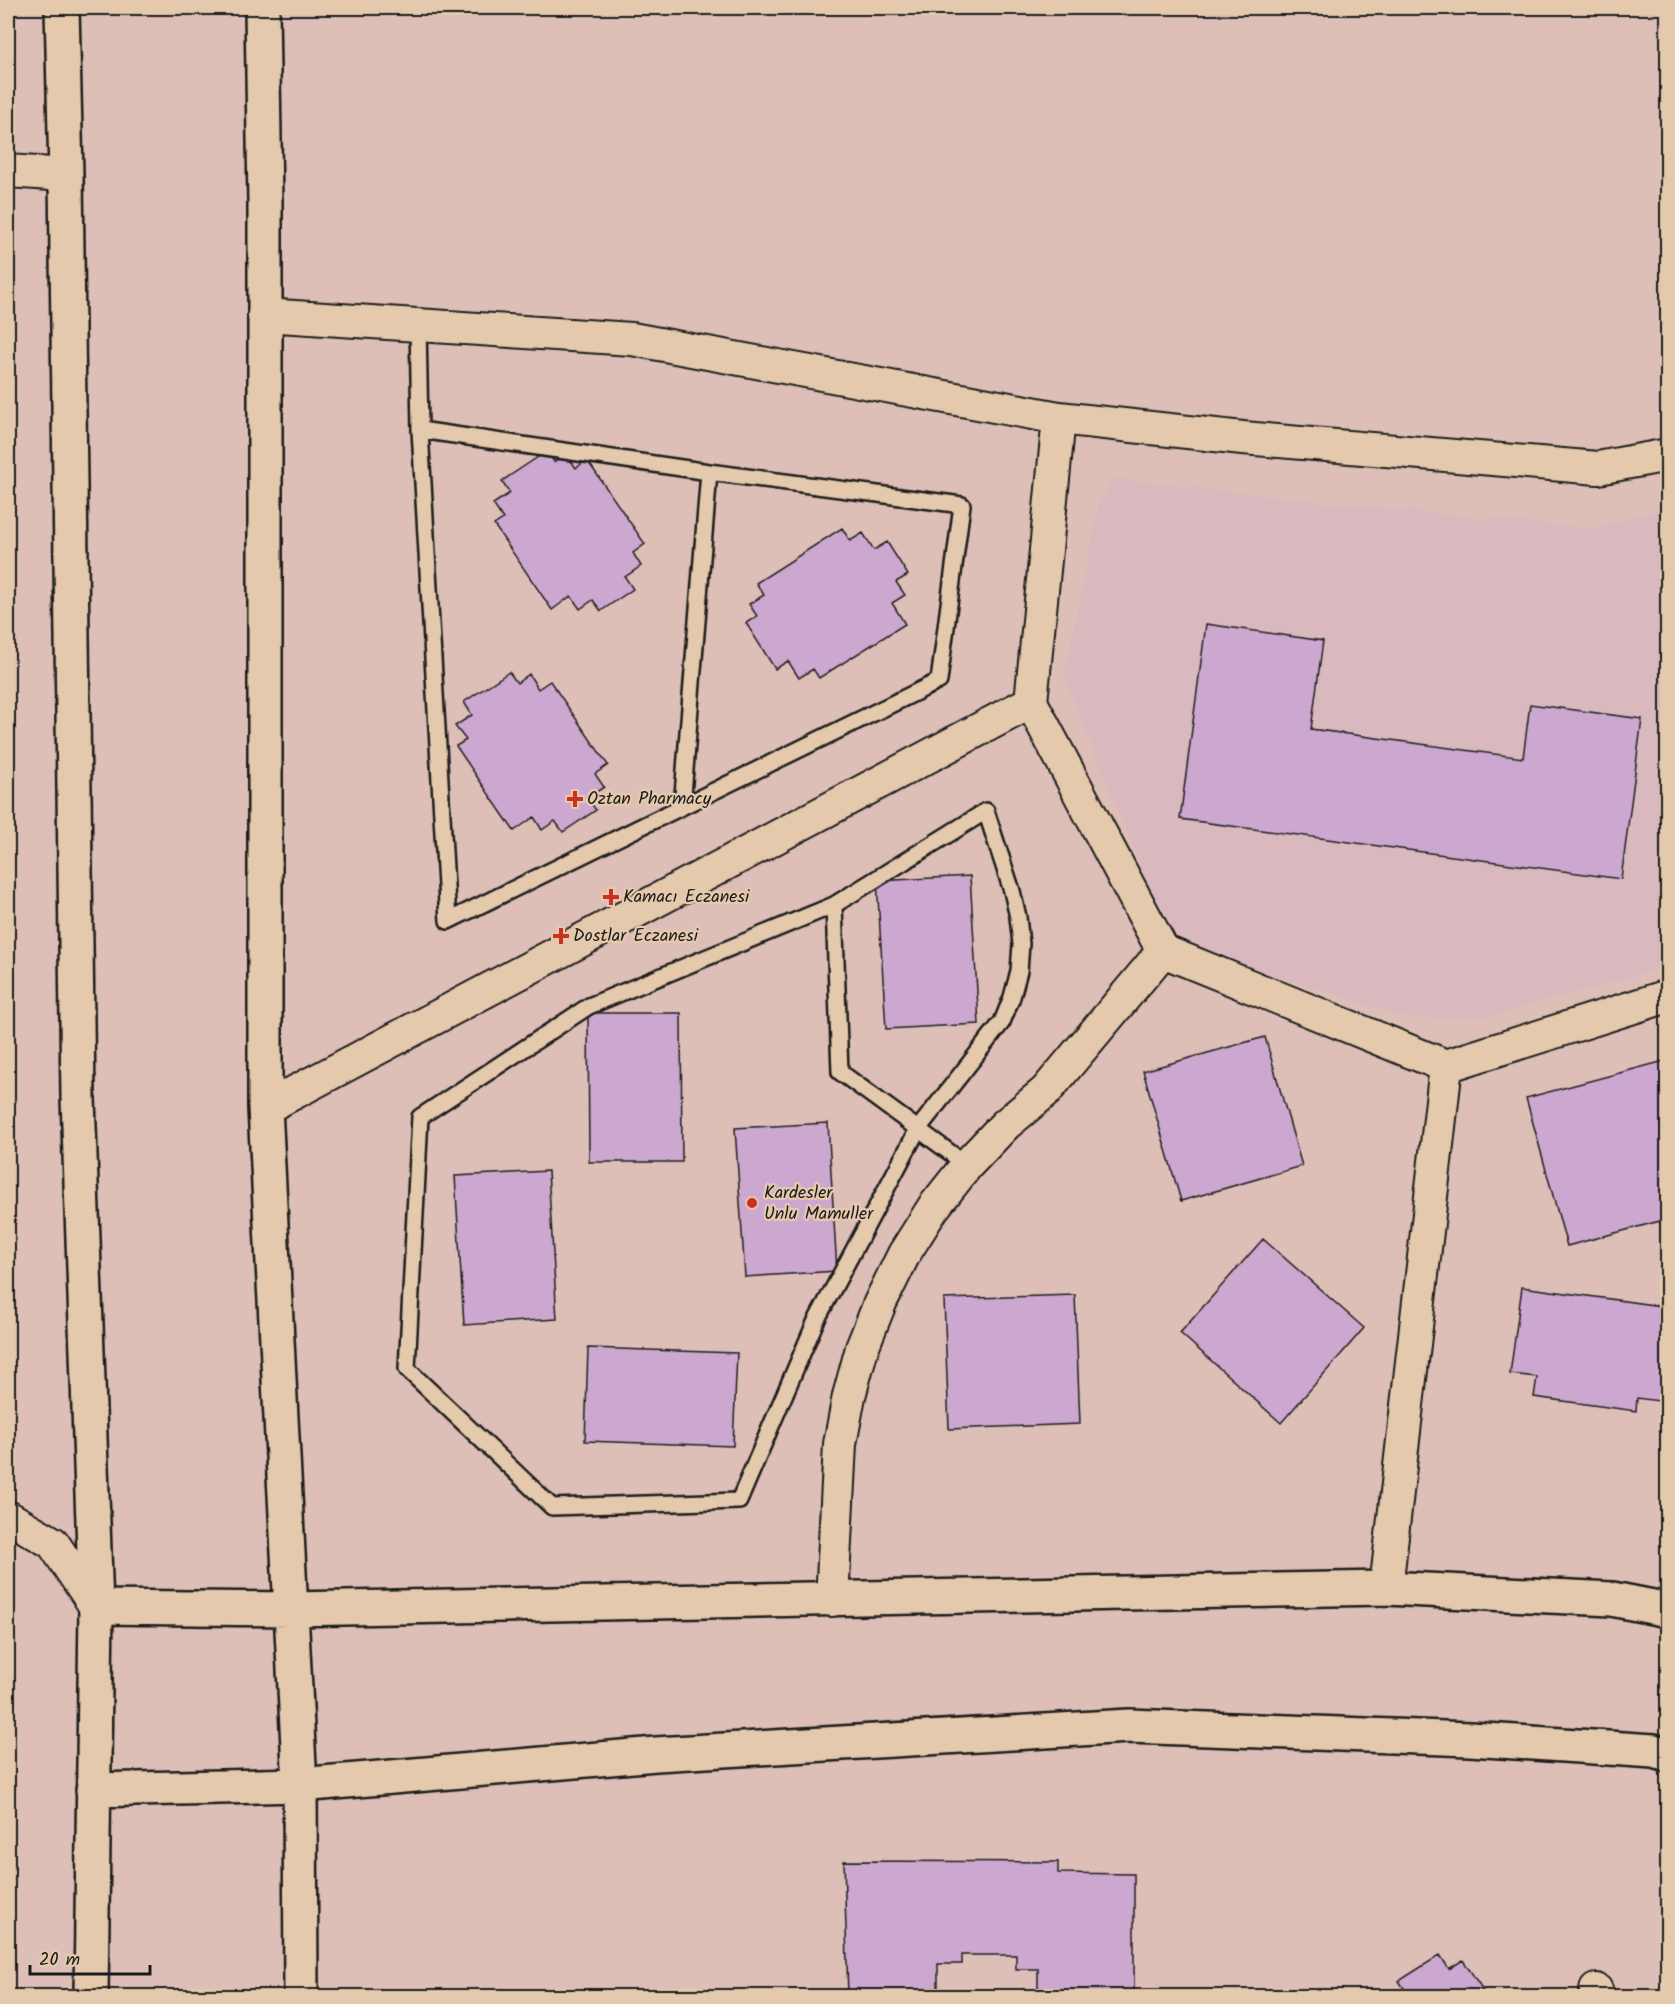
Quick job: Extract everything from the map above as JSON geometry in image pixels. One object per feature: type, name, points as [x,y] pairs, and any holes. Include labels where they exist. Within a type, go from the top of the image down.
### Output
[{"type":"street","points":[[62,8],[78,1098],[96,1607],[91,1996]]},
{"type":"street","points":[[261,8],[265,204],[265,1108],[300,1785],[301,1996]]},
{"type":"street","points":[[8,171],[66,175]]},
{"type":"street","points":[[264,315],[633,339],[1059,418],[1242,438],[1598,468],[1668,455]]},
{"type":"street","points":[[1059,418],[1031,702],[1162,951],[1446,1066],[1668,996]]},
{"type":"street","points":[[265,1108],[1031,702]]},
{"type":"street","points":[[832,1600],[840,1444],[849,1396],[862,1348],[880,1303],[904,1254],[933,1208],[967,1165],[1005,1125],[1046,1091],[1162,951]]},
{"type":"street","points":[[1386,1588],[1446,1066]]},
{"type":"street","points":[[8,1517],[53,1543],[96,1607]]},
{"type":"street","points":[[96,1607],[291,1609],[1386,1588],[1612,1599],[1668,1611]]},
{"type":"street","points":[[93,1790],[300,1785],[656,1754],[1129,1726],[1470,1739],[1654,1751],[1668,1755]]},
{"type":"lane","points":[[418,325],[420,430],[448,921],[939,681],[962,505],[710,472],[420,430]]},
{"type":"lane","points":[[682,807],[710,472]]},
{"type":"lane","points":[[986,811],[1012,891],[1018,918],[1021,944],[1019,971],[1002,1022],[918,1129],[815,1323],[739,1502],[552,1507],[407,1369],[420,1117],[589,1006],[834,904],[986,811]]},
{"type":"lane","points":[[834,904],[840,1072],[967,1165]]},
{"type":"shaded area","points":[[1115,478],[1320,502],[1592,529],[1667,508],[1667,967],[1486,1017],[1408,1018],[1210,955],[1165,925],[1064,678],[1100,499]]},
{"type":"building","points":[[547,451],[554,462],[566,453],[576,468],[587,460],[645,544],[633,553],[641,566],[625,577],[633,589],[601,611],[593,600],[580,609],[571,596],[552,610],[494,525],[503,519],[493,504],[510,493],[502,481]]},
{"type":"building","points":[[842,528],[850,541],[863,533],[874,550],[887,542],[908,575],[896,582],[905,595],[892,603],[905,624],[819,678],[813,669],[799,678],[788,661],[775,669],[746,623],[757,616],[749,604],[764,595],[756,583]]},
{"type":"building","points":[[1206,624],[1323,641],[1311,729],[1523,758],[1530,704],[1642,719],[1621,879],[1180,819]]},
{"type":"building","points":[[509,672],[517,683],[529,674],[538,689],[550,681],[608,765],[595,774],[604,787],[587,798],[596,810],[563,832],[555,821],[542,830],[534,817],[514,831],[456,746],[466,740],[455,726],[472,715],[464,702]]},
{"type":"building","points":[[970,876],[979,1024],[886,1029],[877,881]]},
{"type":"building","points":[[588,1013],[681,1013],[682,1162],[589,1162]]},
{"type":"building","points":[[1265,1037],[1302,1166],[1181,1201],[1143,1071]]},
{"type":"building","points":[[1668,1060],[1668,1249],[1660,1221],[1567,1246],[1526,1098]]},
{"type":"building","points":[[828,1123],[837,1271],[745,1277],[735,1128]]},
{"type":"building","points":[[548,1171],[557,1319],[464,1325],[455,1176]]},
{"type":"building","points":[[1263,1239],[1364,1328],[1281,1423],[1180,1333]]},
{"type":"building","points":[[1522,1287],[1668,1307],[1666,1402],[1637,1398],[1636,1411],[1534,1397],[1537,1377],[1510,1374]]},
{"type":"building","points":[[1075,1295],[1080,1424],[949,1429],[944,1299]]},
{"type":"building","points":[[588,1348],[737,1353],[733,1446],[585,1441]]},
{"type":"building","points":[[844,1861],[1058,1862],[1058,1873],[1134,1874],[1134,1996],[1038,1996],[1038,1969],[1016,1969],[1016,1955],[962,1955],[962,1964],[938,1964],[938,1996],[848,1996]]},
{"type":"building","points":[[1440,1955],[1449,1969],[1463,1960],[1483,1990],[1472,1996],[1403,1996],[1408,1994],[1399,1981]]},
{"type":"place","name":"Oztan Pharmacy","points":[[575,799]]},
{"type":"place","name":"Kamacı Eczanesi","points":[[611,897]]},
{"type":"place","name":"Dostlar Eczanesi","points":[[561,936]]},
{"type":"place","name":"Kardesler Unlu Mamuller","points":[[752,1203]]}]
